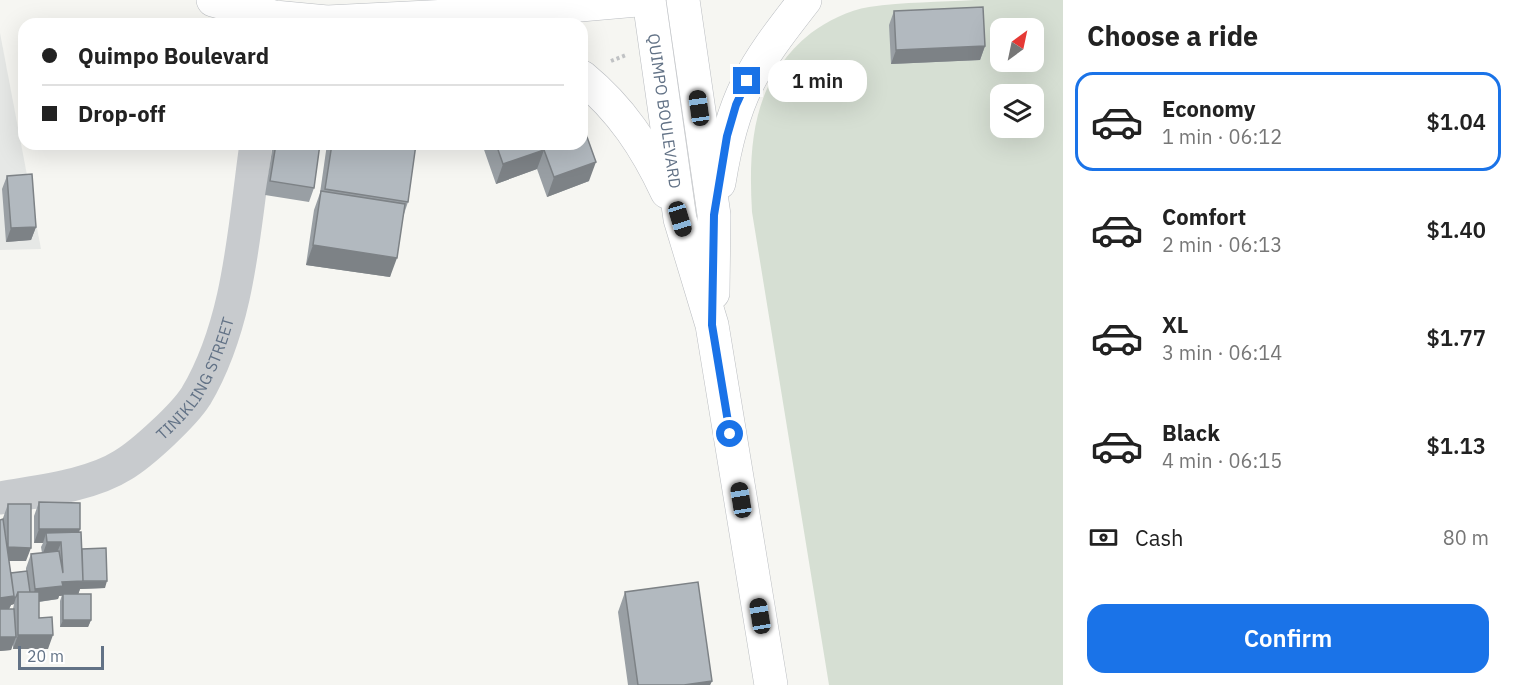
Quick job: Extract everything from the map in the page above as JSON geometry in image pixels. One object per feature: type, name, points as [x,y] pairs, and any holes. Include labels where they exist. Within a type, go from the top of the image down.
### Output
[{"type":"main road","points":[[213,0],[267,18]]},
{"type":"main road","points":[[487,18],[637,0]]},
{"type":"main road","name":"QUIMPO BOULEVARD","points":[[649,0],[680,219],[712,325],[771,685]]},
{"type":"main road","name":"QUIMPO BOULEVARD","points":[[684,0],[714,215],[712,325]]},
{"type":"main road","points":[[714,215],[727,136],[736,105],[764,52],[805,0]]},
{"type":"main road","points":[[588,81],[621,115],[644,147],[680,219]]},
{"type":"street","name":"TINIKLING STREET","points":[[0,498],[74,484],[122,465],[161,434],[195,398],[216,354],[237,280],[255,150]]},
{"type":"path","points":[[588,81],[611,60],[656,47]]},
{"type":"shaded area","points":[[975,0],[1063,0],[1063,685],[829,685],[752,212],[751,161],[758,114],[766,92],[777,71],[792,51],[811,33],[838,17],[861,8]]},
{"type":"shaded area","points":[[0,33],[18,128],[18,150],[22,150],[41,249],[0,250]]},
{"type":"building","points":[[983,7],[985,46],[896,50],[894,11]]},
{"type":"building","points":[[588,140],[596,162],[554,177],[544,150],[588,150]]},
{"type":"building","points":[[275,150],[319,150],[314,188],[270,181]]},
{"type":"building","points":[[331,150],[415,150],[408,202],[325,189]]},
{"type":"building","points":[[498,150],[544,150],[503,164]]},
{"type":"building","points":[[32,174],[36,227],[11,228],[7,176]]},
{"type":"building","points":[[321,191],[405,204],[397,258],[313,245]]},
{"type":"building","points":[[39,502],[80,503],[80,529],[39,529]]},
{"type":"building","points":[[8,504],[31,504],[31,548],[8,547]]},
{"type":"building","points":[[3,519],[14,596],[0,598],[0,520]]},
{"type":"building","points":[[81,532],[83,581],[62,582],[63,586],[35,589],[31,554],[59,551],[63,573],[61,542],[47,542],[46,533]]},
{"type":"building","points":[[106,548],[107,581],[83,581],[82,549]]},
{"type":"building","points":[[27,571],[30,592],[18,592],[13,598],[11,573]]},
{"type":"building","points":[[698,582],[712,681],[684,685],[638,685],[625,592]]},
{"type":"building","points":[[18,592],[39,592],[39,618],[52,617],[53,635],[18,635]]},
{"type":"building","points":[[63,594],[91,594],[91,620],[63,620]]},
{"type":"building","points":[[0,609],[14,609],[16,637],[0,637]]},
{"type":"route","points":[[730,434],[712,325],[714,215],[727,136],[736,105],[747,81]]}]
